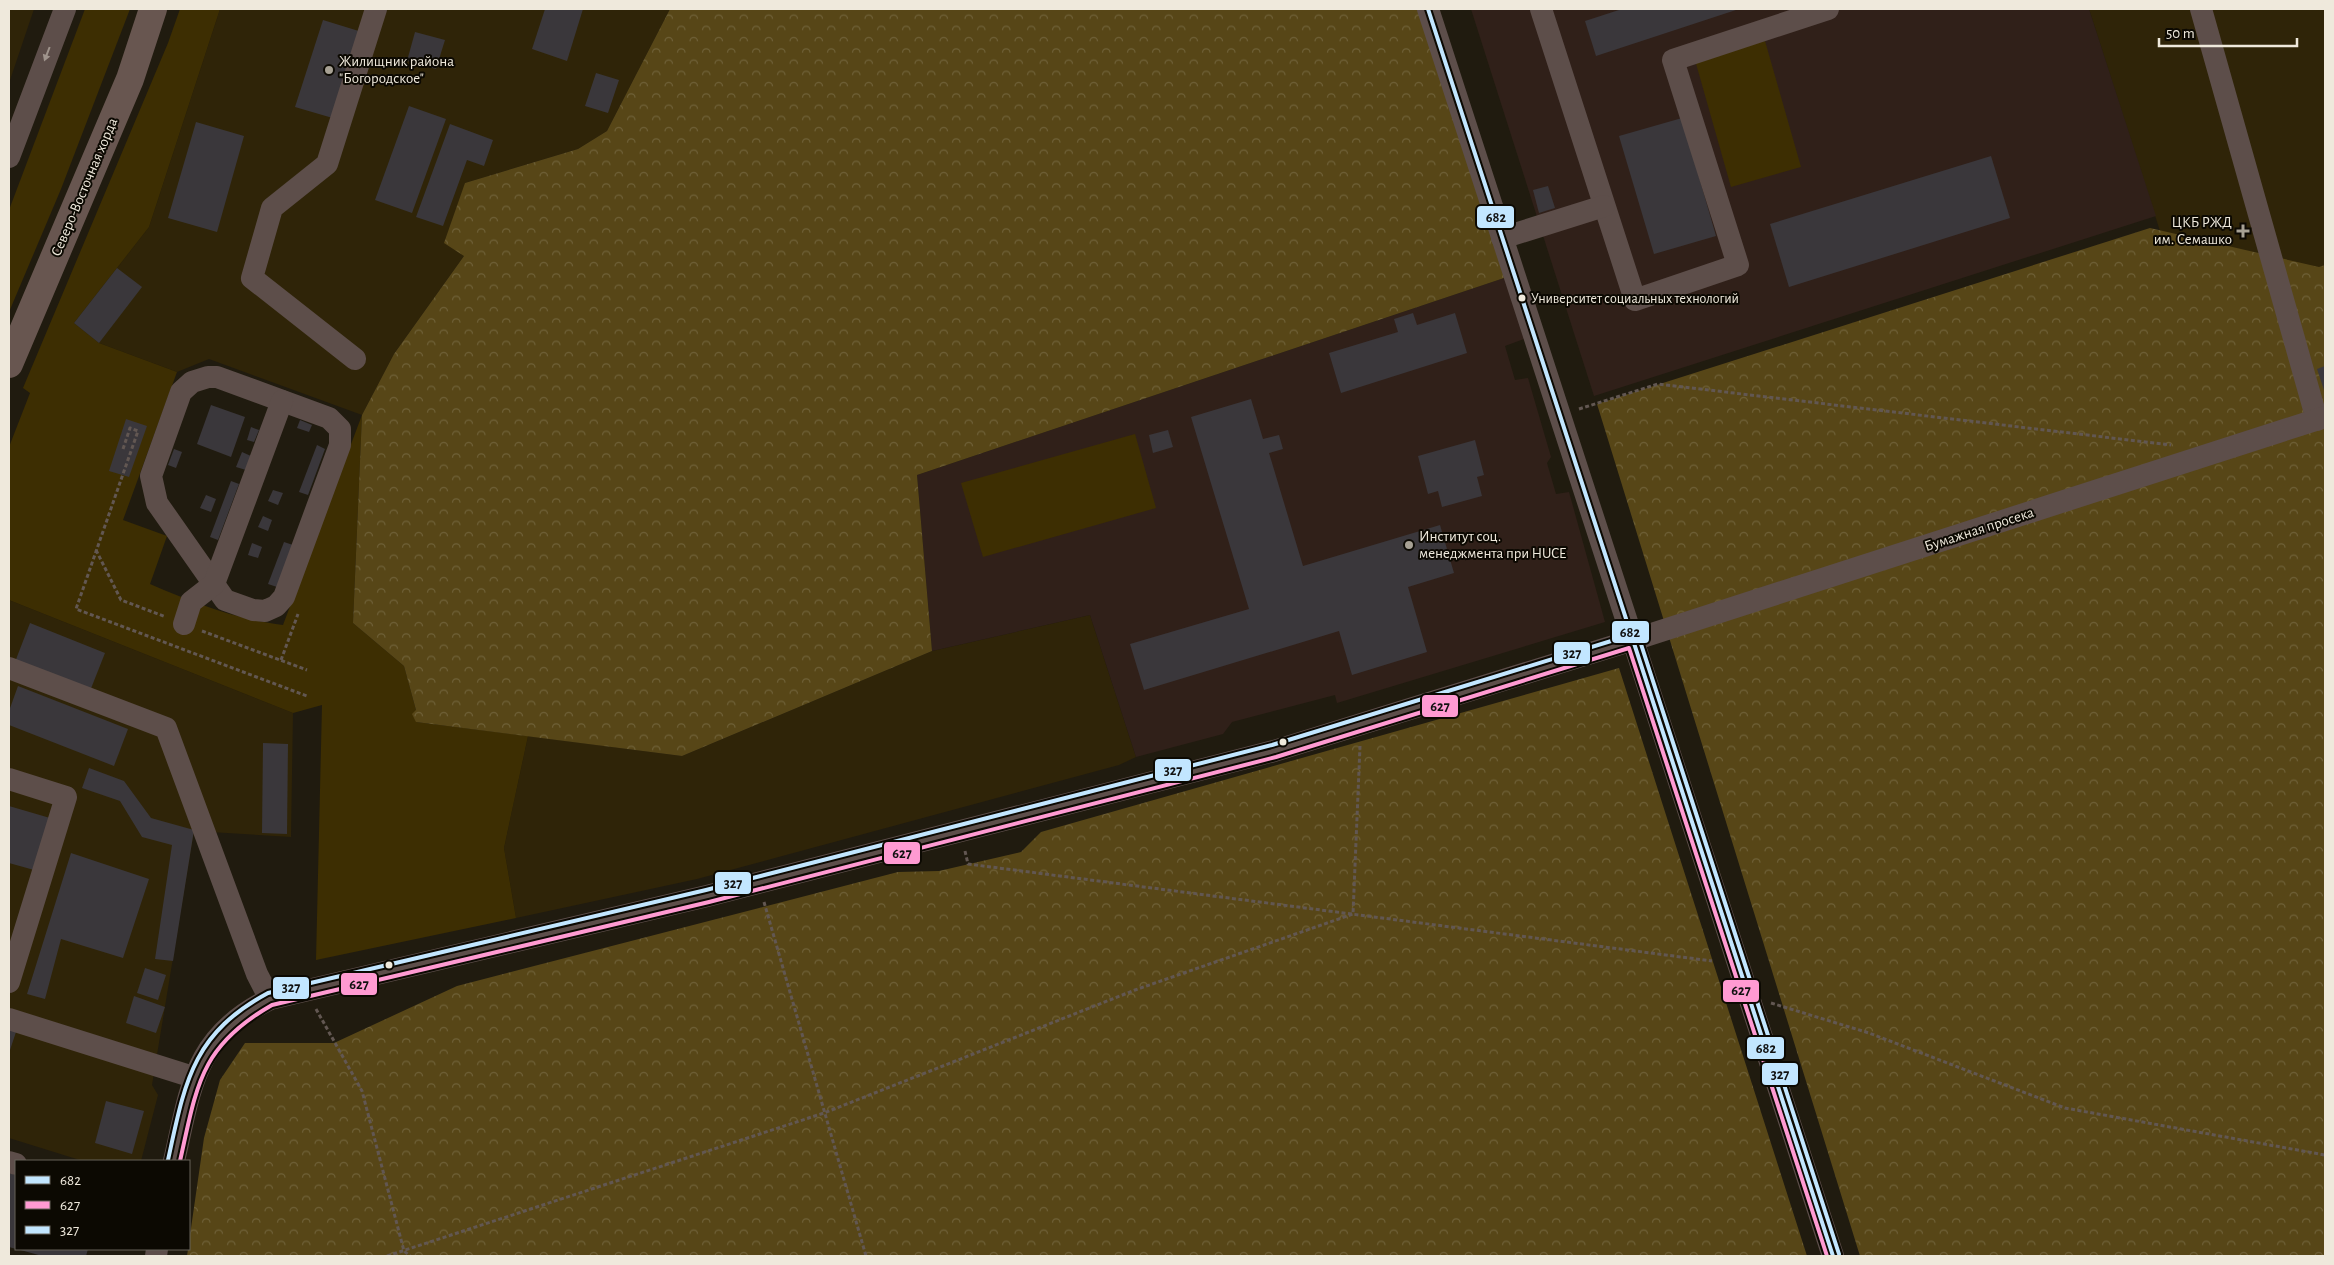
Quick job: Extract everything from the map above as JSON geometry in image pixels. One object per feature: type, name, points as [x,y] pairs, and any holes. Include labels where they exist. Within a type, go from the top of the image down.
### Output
[{"type":"main road","name":"Северо-Восточная хорда","points":[[9,364],[130,78],[153,9]]},
{"type":"street","points":[[9,157],[65,9]]},
{"type":"street","points":[[355,359],[252,278],[272,208],[326,164],[376,9]]},
{"type":"street","points":[[1428,9],[1833,1256]]},
{"type":"street","points":[[1541,9],[1635,300],[1738,264],[1673,60],[1828,9]]},
{"type":"street","points":[[2201,9],[2321,418]]},
{"type":"street","points":[[1502,238],[1604,206]]},
{"type":"street","points":[[208,377],[217,377],[282,401],[329,418],[338,424],[342,440],[280,602],[271,609],[252,610],[225,600],[157,503],[151,476],[182,392],[192,382],[208,377]]},
{"type":"street","points":[[184,624],[190,602],[214,584],[282,401]]},
{"type":"street","name":"Бумажная просека","points":[[174,1160],[193,1077],[217,1036],[245,1011],[270,999],[760,882],[1274,750],[1633,640],[2321,418]]},
{"type":"street","points":[[9,668],[166,728],[257,974],[270,999]]},
{"type":"street","points":[[9,779],[66,797],[9,982]]},
{"type":"street","points":[[9,1019],[193,1077]]},
{"type":"path","points":[[1561,415],[1658,384],[2179,446]]},
{"type":"path","points":[[123,449],[130,428],[138,431],[76,609],[307,696]]},
{"type":"path","points":[[1354,914],[1360,724]]},
{"type":"path","points":[[960,831],[968,864],[1712,961]]},
{"type":"path","points":[[760,882],[866,1256]]},
{"type":"path","points":[[387,1256],[824,1112],[1135,990],[1354,914]]},
{"type":"path","points":[[302,991],[315,1006],[362,1091],[404,1251],[410,1256]]},
{"type":"path","points":[[1749,996],[1869,1033],[2065,1108],[2325,1155]]},
{"type":"shaded area","points":[[9,9],[34,9],[9,83]]},
{"type":"shaded area","points":[[85,9],[130,9],[61,189],[9,312],[9,210]]},
{"type":"shaded area","points":[[180,9],[220,9],[149,227],[74,323],[99,343],[177,372],[123,520],[167,536],[150,584],[215,609],[248,619],[283,625],[362,415],[353,623],[404,666],[416,710],[416,722],[528,736],[504,848],[516,918],[316,960],[322,705],[293,713],[9,600],[9,447],[30,393],[23,388],[168,43]]},
{"type":"shaded area","points":[[220,9],[670,9],[607,131],[578,149],[465,183],[464,256],[394,354],[362,415],[209,359],[177,372],[99,343],[74,323],[149,227]]},
{"type":"shaded area","points":[[1471,9],[2089,9],[2156,216],[1594,396]]},
{"type":"shaded area","name":"ЦКБ РЖД им. Семашко","points":[[2089,9],[2325,9],[2325,394],[2223,428]]},
{"type":"shaded area","points":[[1765,41],[1801,167],[1731,187],[1695,60]]},
{"type":"shaded area","points":[[1510,276],[1527,338],[1505,346],[1515,380],[1528,378],[1551,457],[1547,463],[1556,494],[1569,492],[1605,622],[1337,703],[1335,695],[1232,722],[1223,734],[1136,757],[1090,615],[932,651],[917,475]]},
{"type":"shaded area","points":[[1135,434],[1156,508],[983,557],[961,483]]},
{"type":"shaded area","points":[[9,600],[293,713],[291,837],[194,831],[152,1085],[158,1095],[141,1160],[80,1160],[9,1138]]},
{"type":"shaded area","points":[[1090,615],[1136,757],[1119,765],[697,879],[516,918],[504,848],[528,736],[682,756],[932,651]]},
{"type":"green space","points":[[670,9],[1422,9],[1510,276],[917,475],[932,651],[682,756],[416,722],[412,714],[416,710],[404,666],[353,623],[362,415],[394,354],[464,256],[444,243],[465,183],[578,149],[607,131]]},
{"type":"green space","points":[[2150,228],[2319,267],[2325,265],[2325,1256],[1860,1256],[1597,404]]},
{"type":"green space","points":[[1619,668],[1807,1256],[187,1256],[188,1250],[190,1250],[190,1235],[204,1138],[220,1080],[245,1043],[334,1043],[457,986],[898,872],[939,871],[1021,852],[1041,832]]},
{"type":"building","points":[[545,9],[583,9],[567,61],[532,49]]},
{"type":"building","points":[[1622,9],[1739,9],[1596,56],[1585,21]]},
{"type":"building","name":"Жилищник района \"Богородское\"","points":[[323,20],[362,32],[336,119],[295,107]]},
{"type":"building","points":[[415,32],[445,40],[436,69],[407,61]]},
{"type":"building","points":[[596,73],[619,80],[608,113],[585,106]]},
{"type":"building","points":[[409,106],[446,119],[412,213],[375,200]]},
{"type":"building","points":[[1682,118],[1716,236],[1654,254],[1619,136]]},
{"type":"building","points":[[196,122],[244,136],[217,232],[168,218]]},
{"type":"building","points":[[450,124],[493,140],[484,166],[467,160],[443,226],[416,217]]},
{"type":"building","points":[[1991,156],[2010,218],[1789,287],[1770,224]]},
{"type":"building","points":[[1548,186],[1555,208],[1539,213],[1533,190]]},
{"type":"building","points":[[117,268],[142,287],[99,343],[74,323]]},
{"type":"building","points":[[1413,313],[1417,325],[1455,313],[1467,353],[1341,393],[1329,353],[1398,332],[1394,319]]},
{"type":"building","points":[[2325,366],[2325,393],[2317,369]]},
{"type":"building","name":"Институт соц. менеджмента при HUCE","points":[[1251,399],[1263,439],[1279,435],[1283,449],[1269,453],[1303,566],[1440,525],[1454,573],[1408,587],[1427,652],[1352,675],[1339,631],[1144,690],[1130,644],[1249,609],[1191,417]]},
{"type":"building","points":[[211,405],[245,417],[231,457],[197,444]]},
{"type":"building","points":[[126,419],[147,426],[129,477],[109,471]]},
{"type":"building","points":[[300,420],[312,425],[309,432],[297,428]]},
{"type":"building","points":[[251,427],[259,430],[254,442],[247,440]]},
{"type":"building","points":[[1168,430],[1173,447],[1153,453],[1149,435]]},
{"type":"building","points":[[1475,440],[1484,475],[1477,477],[1482,496],[1442,507],[1438,491],[1428,494],[1418,456]]},
{"type":"building","points":[[317,445],[325,449],[308,495],[299,492]]},
{"type":"building","points":[[174,449],[182,452],[176,468],[168,465]]},
{"type":"building","points":[[242,452],[251,456],[246,470],[236,467]]},
{"type":"building","points":[[231,481],[239,484],[218,540],[210,537]]},
{"type":"building","points":[[273,490],[283,493],[278,505],[268,501]]},
{"type":"building","points":[[206,495],[216,499],[211,512],[200,508]]},
{"type":"building","points":[[263,516],[272,520],[268,531],[258,527]]},
{"type":"building","points":[[284,542],[293,545],[277,587],[268,584]]},
{"type":"building","points":[[252,543],[262,547],[258,558],[248,555]]},
{"type":"building","points":[[30,623],[105,653],[90,691],[15,662]]},
{"type":"building","points":[[18,686],[128,729],[114,766],[9,725],[9,711]]},
{"type":"building","points":[[263,743],[288,744],[287,834],[262,833]]},
{"type":"building","points":[[89,768],[124,781],[151,818],[194,830],[173,961],[155,959],[172,845],[142,837],[120,801],[82,788]]},
{"type":"building","points":[[9,806],[50,818],[34,870],[9,863]]},
{"type":"building","points":[[71,853],[149,879],[123,958],[61,939],[45,999],[27,994]]},
{"type":"building","points":[[145,968],[166,975],[158,1000],[137,993]]},
{"type":"building","points":[[134,996],[165,1007],[156,1033],[126,1023]]},
{"type":"building","points":[[9,1027],[17,1029],[9,1053]]},
{"type":"building","points":[[106,1101],[144,1111],[132,1154],[95,1143]]},
{"type":"building","points":[[9,1173],[15,1175],[15,1249],[9,1247]]},
{"type":"building","points":[[21,1250],[88,1250],[86,1256],[42,1256]]},
{"type":"transit line","name":"682","points":[[1428,9],[1833,1256]]},
{"type":"transit line","name":"327","points":[[168,1160],[187,1084],[207,1043],[223,1025],[268,993],[706,890],[1272,745],[1634,634],[1639,638],[1839,1254]]},
{"type":"transit line","name":"627","points":[[180,1160],[191,1110],[205,1070],[216,1052],[230,1036],[248,1020],[272,1005],[709,902],[1276,757],[1629,648],[1827,1256]]},
{"type":"place","name":"Жилищник района \"Богородское\"","points":[[329,70]]},
{"type":"place","name":"ЦКБ РЖД им. Семашко","points":[[2243,231]]},
{"type":"place","name":"Университет социальных технологий","points":[[1522,298]]},
{"type":"place","name":"Институт соц. менеджмента при HUCE","points":[[1409,545]]}]
